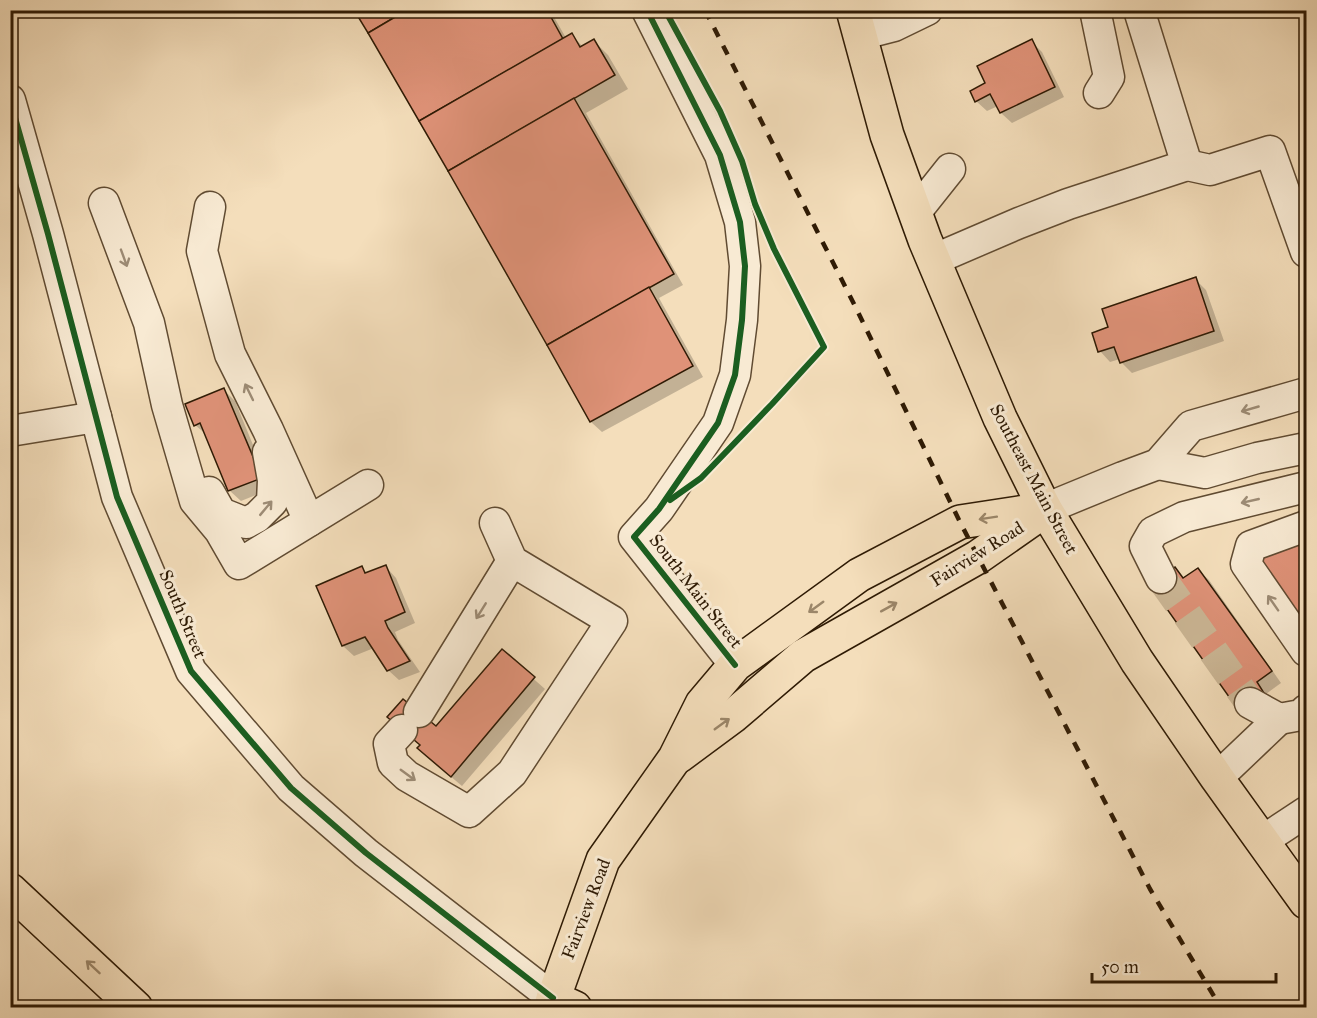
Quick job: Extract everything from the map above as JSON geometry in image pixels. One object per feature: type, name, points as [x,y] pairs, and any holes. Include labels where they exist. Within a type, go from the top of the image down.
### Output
[{"type":"main road","name":"Southeast Main Street","points":[[856,23],[887,135],[933,260],[1000,417],[1045,509],[1137,661],[1306,902]]},
{"type":"main road","name":"Fairview Road","points":[[560,1004],[603,860],[675,758],[702,704],[735,665],[859,575],[960,522],[1045,509]]},
{"type":"main road","name":"Fairview Road","points":[[675,758],[733,716],[803,656],[978,557],[1045,509]]},
{"type":"main road","points":[[10,890],[136,1008]]},
{"type":"street","name":"South Main Street","points":[[647,10],[720,155],[740,222],[745,266],[742,320],[735,375],[718,423],[658,509],[634,537],[735,665]]},
{"type":"street","points":[[1095,10],[1109,77],[1099,93]]},
{"type":"street","points":[[1139,10],[1187,165]]},
{"type":"street","points":[[856,23],[894,26],[916,16]]},
{"type":"street","name":"South Street","points":[[11,101],[23,190],[96,417],[117,497],[191,670],[291,788],[366,853],[560,1004]]},
{"type":"street","points":[[933,260],[1068,204],[1187,165],[1210,170],[1270,151],[1306,252]]},
{"type":"street","points":[[915,213],[950,169]]},
{"type":"street","points":[[104,203],[149,323],[167,405],[195,501],[220,531],[239,564],[368,485]]},
{"type":"street","points":[[210,207],[202,251],[230,354],[268,430],[309,521]]},
{"type":"street","points":[[1045,509],[1158,464],[1191,426],[1306,393]]},
{"type":"street","points":[[10,431],[96,417]]},
{"type":"street","points":[[176,435],[221,513],[246,523],[258,517],[272,502],[273,480],[268,430]]},
{"type":"street","points":[[1158,464],[1205,473],[1257,458],[1306,448]]},
{"type":"street","points":[[1161,578],[1145,546],[1153,532],[1184,517],[1306,487]]},
{"type":"street","points":[[495,523],[512,561],[612,621],[512,773],[470,812],[407,776],[393,763],[388,744],[410,721],[512,561]]},
{"type":"street","points":[[1306,526],[1251,546],[1246,564],[1306,651]]},
{"type":"street","points":[[1250,703],[1293,715]]},
{"type":"street","points":[[1217,778],[1293,715]]},
{"type":"street","points":[[1262,841],[1306,812]]},
{"type":"building","points":[[354,10],[407,10],[368,33]]},
{"type":"building","points":[[407,10],[547,10],[563,39],[419,121],[368,33]]},
{"type":"building","points":[[572,33],[580,47],[594,39],[615,75],[448,171],[419,121]]},
{"type":"building","points":[[1032,39],[1055,87],[1000,113],[990,94],[975,102],[970,91],[985,83],[977,66]]},
{"type":"building","points":[[574,98],[674,274],[547,345],[448,171]]},
{"type":"building","points":[[1196,277],[1214,331],[1120,363],[1114,347],[1098,352],[1092,333],[1108,327],[1102,309]]},
{"type":"building","points":[[649,287],[693,366],[590,422],[547,345]]},
{"type":"building","points":[[224,388],[262,478],[228,491],[200,423],[194,426],[185,404]]},
{"type":"building","points":[[1298,533],[1306,545],[1306,629],[1259,560]]},
{"type":"building","points":[[386,565],[405,612],[385,621],[410,661],[387,671],[365,637],[342,646],[316,586],[362,566],[365,573]]},
{"type":"building","points":[[1175,567],[1183,578],[1198,568],[1272,671],[1257,682],[1264,693],[1239,711],[1150,585]]},
{"type":"building","points":[[502,649],[535,677],[451,777],[417,748],[420,745],[387,717],[403,699],[436,726]]},
{"type":"tunnel","points":[[1161,578],[1250,703]]},
{"type":"railway","points":[[705,10],[854,304],[960,522],[1150,889],[1221,1008]]},
{"type":"cycle path","points":[[647,10],[720,155],[740,222],[745,266],[742,320],[735,375],[718,423],[659,509],[634,537],[735,665]]},
{"type":"cycle path","points":[[665,10],[720,111],[742,161],[755,204],[774,249],[824,347],[701,478],[670,500]]},
{"type":"cycle path","points":[[10,100],[48,234],[117,497],[191,671],[291,788],[366,853],[553,998]]}]
